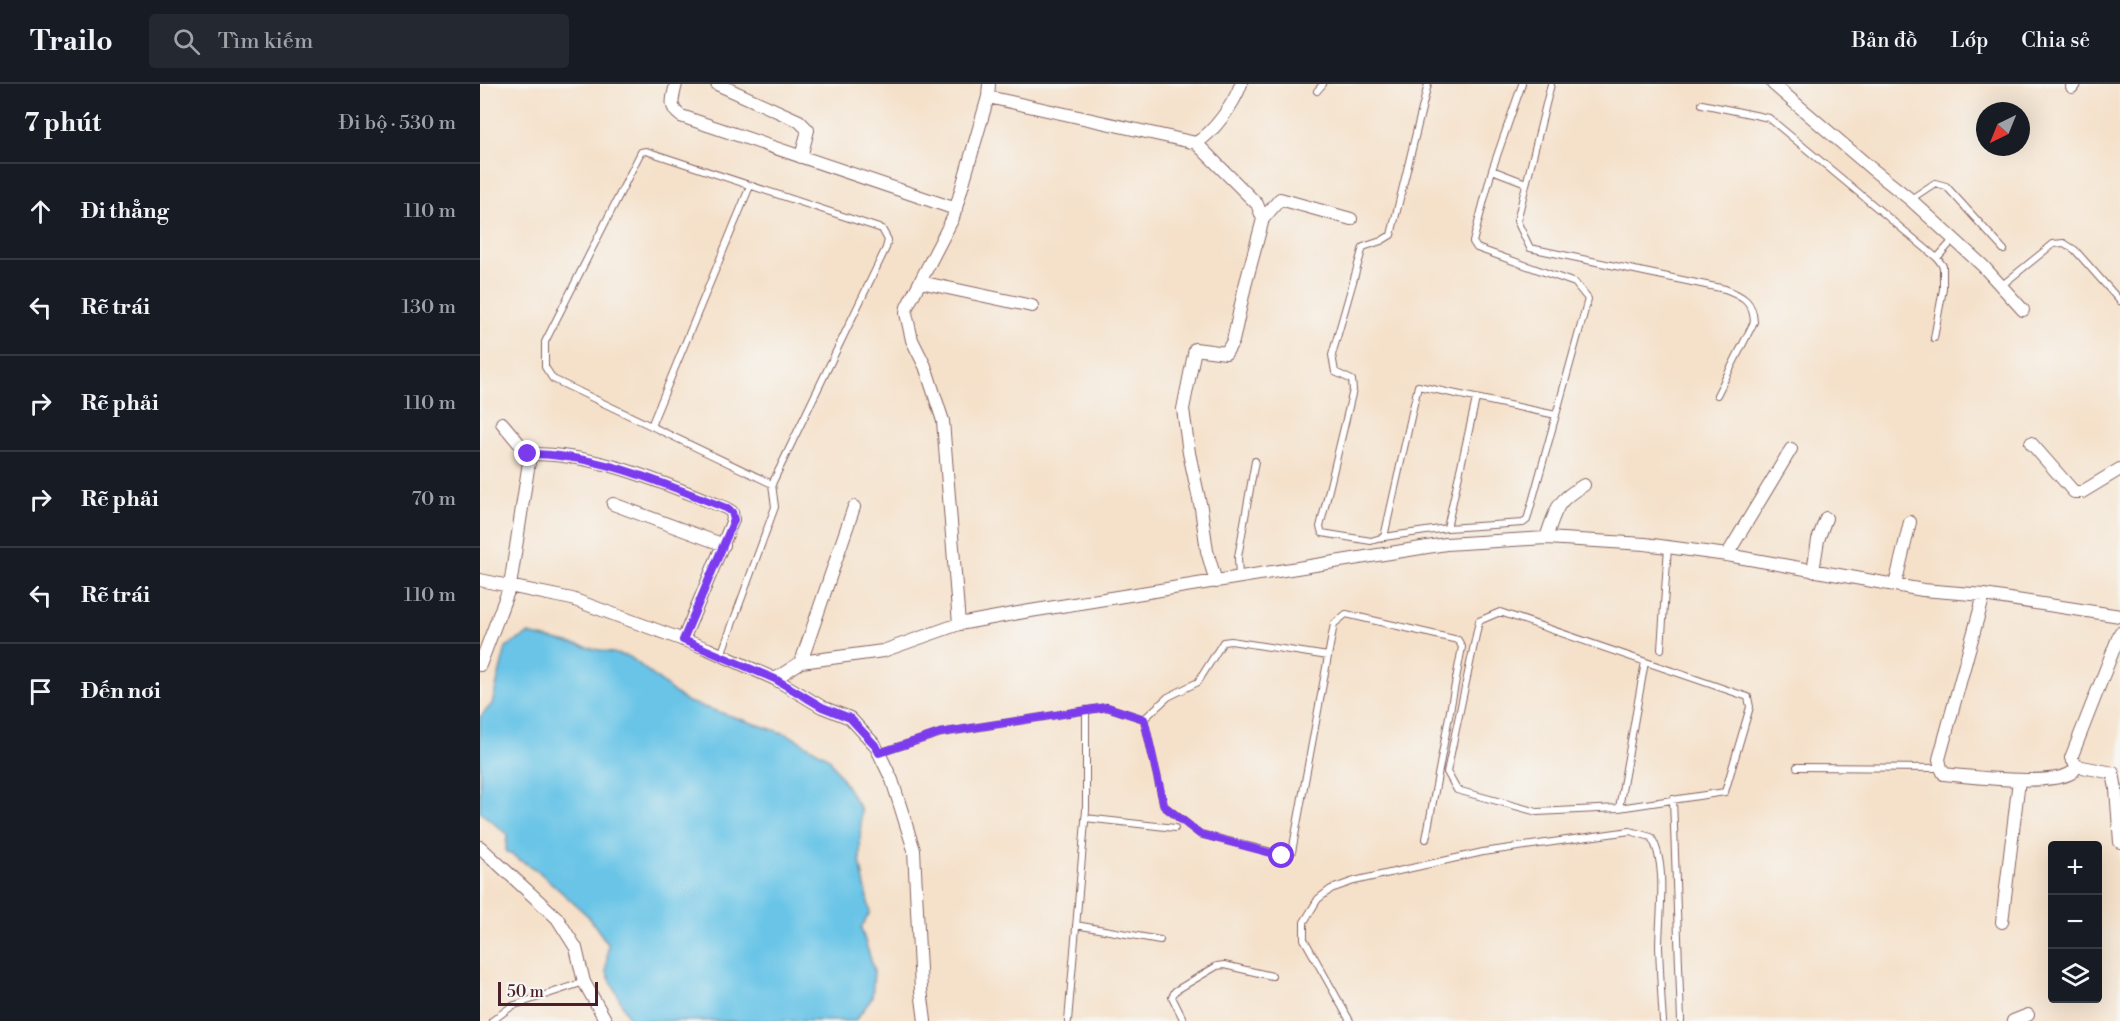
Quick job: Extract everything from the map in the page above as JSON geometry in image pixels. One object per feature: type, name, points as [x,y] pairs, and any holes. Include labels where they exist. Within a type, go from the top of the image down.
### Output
[{"type":"street","points":[[676,84],[671,100],[675,112],[681,116],[956,209]]},
{"type":"street","points":[[717,84],[799,121],[808,130],[801,157]]},
{"type":"street","points":[[959,624],[943,421],[925,366],[912,340],[906,313],[907,307],[948,230],[956,209],[988,97],[989,84]]},
{"type":"street","points":[[1196,143],[1203,139],[1235,100],[1241,84]]},
{"type":"street","points":[[1773,84],[1911,200],[1954,239],[2024,310]]},
{"type":"street","points":[[988,97],[1196,143],[1257,204],[1263,219]]},
{"type":"street","points":[[1216,582],[1207,551],[1183,409],[1194,349],[1226,353],[1233,341],[1263,219],[1280,199],[1351,219]]},
{"type":"street","points":[[920,282],[1032,306]]},
{"type":"street","points":[[480,665],[510,586],[528,454],[502,423]]},
{"type":"street","points":[[2031,443],[2074,492],[2082,492],[2120,469]]},
{"type":"street","points":[[1727,555],[1791,449]]},
{"type":"street","points":[[528,454],[554,454],[619,467],[732,512],[734,520],[683,640]]},
{"type":"street","points":[[1546,538],[1560,502],[1584,485]]},
{"type":"street","points":[[613,504],[724,544]]},
{"type":"street","points":[[801,662],[854,507]]},
{"type":"street","points":[[1813,571],[1818,540],[1827,518]]},
{"type":"street","points":[[1896,585],[1910,522]]},
{"type":"street","points":[[775,679],[801,662],[883,651],[959,624],[1024,612],[1446,544],[1546,538],[1668,547],[1727,555],[1923,590],[1984,595],[2120,616]]},
{"type":"street","points":[[480,580],[572,599],[683,640],[775,679],[822,707],[850,718],[875,745],[879,753],[892,780],[914,850],[921,990],[925,1021]]},
{"type":"street","points":[[1984,595],[1939,759],[1944,774],[2019,780],[2047,779],[2071,773],[2077,766]]},
{"type":"street","points":[[2120,633],[2071,758],[2077,766],[2113,773],[2120,842]]},
{"type":"street","points":[[2002,922],[2019,780]]},
{"type":"street","points":[[480,847],[557,918],[576,948],[584,982],[606,1021]]},
{"type":"street","points":[[2013,1021],[2028,1015]]},
{"type":"lane","points":[[1317,92],[1323,84]]},
{"type":"lane","points":[[1428,84],[1391,235],[1382,241],[1363,247],[1332,355],[1335,372],[1352,380],[1353,390],[1320,527],[1322,533],[1371,541],[1447,528],[1522,523],[1527,520],[1588,299],[1575,283],[1477,248],[1473,242],[1492,170],[1522,84]]},
{"type":"lane","points":[[1551,84],[1517,221],[1530,248],[1725,289],[1747,300],[1753,310],[1754,322],[1717,395]]},
{"type":"lane","points":[[1702,104],[1769,118],[1937,258],[1943,266],[1935,338]]},
{"type":"lane","points":[[721,655],[775,507],[772,484],[888,240],[882,229],[646,151],[641,152],[545,342],[545,367],[553,379],[772,484]]},
{"type":"lane","points":[[1492,170],[1526,183]]},
{"type":"lane","points":[[1911,200],[1935,183],[1946,186],[2004,250]]},
{"type":"lane","points":[[651,426],[750,186]]},
{"type":"lane","points":[[1937,258],[1954,239]]},
{"type":"lane","points":[[2001,286],[2053,244],[2064,243],[2075,250],[2120,301]]},
{"type":"lane","points":[[1384,537],[1418,386],[1556,415]]},
{"type":"lane","points":[[1447,528],[1476,399]]},
{"type":"lane","points":[[1239,578],[1238,557],[1255,461]]},
{"type":"lane","points":[[1661,649],[1668,547]]},
{"type":"lane","points":[[1500,612],[1748,698],[1750,707],[1725,792],[1709,796],[1673,799],[1619,808],[1537,812],[1457,790],[1447,772],[1479,621],[1500,612]]},
{"type":"lane","points":[[1144,719],[1164,806],[1200,834],[1287,856],[1292,852],[1334,624],[1346,614],[1458,640],[1462,647],[1426,839]]},
{"type":"lane","points":[[1144,719],[1168,697],[1198,682],[1223,642],[1231,641],[1328,656]]},
{"type":"lane","points":[[1619,808],[1645,662]]},
{"type":"lane","points":[[879,753],[940,733],[1107,707],[1144,719]]},
{"type":"lane","points":[[1068,1021],[1085,818],[1086,710]]},
{"type":"lane","points":[[1797,768],[1941,768]]},
{"type":"lane","points":[[1673,799],[1681,1020],[1673,1021]]},
{"type":"lane","points":[[1085,818],[1175,828]]},
{"type":"lane","points":[[1350,1021],[1304,939],[1304,922],[1318,899],[1331,889],[1353,881],[1483,852],[1630,831],[1651,837],[1657,846],[1660,870],[1659,945],[1663,1021]]},
{"type":"lane","points":[[1076,925],[1160,940]]},
{"type":"lane","points":[[1184,1021],[1172,997],[1175,991],[1217,966],[1224,965],[1272,976]]},
{"type":"lane","points":[[492,1021],[512,1006],[584,982]]},
{"type":"water","points":[[528,634],[630,657],[685,701],[789,735],[829,758],[861,810],[860,861],[870,912],[861,928],[874,970],[872,998],[855,1021],[630,1021],[606,971],[608,944],[588,916],[538,871],[506,851],[507,834],[480,812],[480,717],[492,704],[506,647]]},
{"type":"route","points":[[528,454],[554,454],[619,467],[732,512],[734,520],[683,640],[775,679],[822,707],[850,718],[875,745],[879,753],[940,733],[1107,707],[1144,719],[1164,806],[1200,834],[1282,856]]}]
